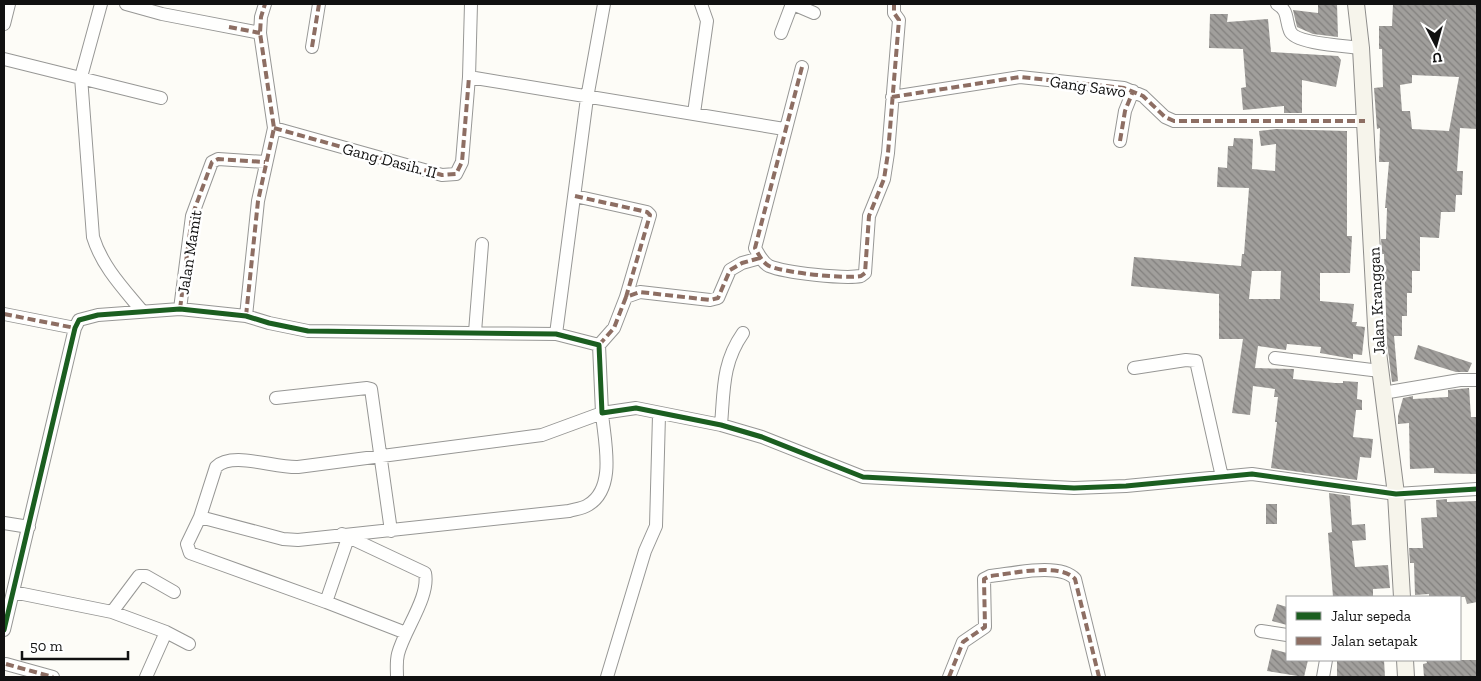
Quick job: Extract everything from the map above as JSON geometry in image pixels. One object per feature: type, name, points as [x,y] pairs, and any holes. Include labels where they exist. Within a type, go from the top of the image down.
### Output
[{"type":"main road","name":"Jalan Kranggan","points":[[1356,4],[1362,48],[1380,371],[1396,494],[1402,596]]},
{"type":"main road","points":[[1405,661],[1406,677]]},
{"type":"street","points":[[4,24],[8,4]]},
{"type":"street","points":[[101,4],[81,78],[93,236],[98,254],[107,268],[142,311]]},
{"type":"street","points":[[126,4],[162,14],[260,33]]},
{"type":"street","points":[[246,316],[258,201],[265,162],[274,128],[260,33],[260,17],[265,4]]},
{"type":"street","points":[[312,47],[319,4]]},
{"type":"street","name":"Gang Dasih. II","points":[[274,128],[442,175],[456,174],[462,162],[469,77],[471,4]]},
{"type":"street","points":[[556,334],[587,98],[604,4]]},
{"type":"street","points":[[694,113],[707,21],[706,12],[701,4]]},
{"type":"street","points":[[781,33],[793,4],[814,13]]},
{"type":"street","points":[[802,67],[784,130],[755,248],[760,258],[768,265],[791,272],[856,277],[865,273],[869,216],[884,179],[888,153],[899,20],[894,13],[894,4]]},
{"type":"street","points":[[1277,4],[1287,14],[1289,29],[1294,36],[1314,42],[1362,48]]},
{"type":"street","points":[[4,59],[161,98]]},
{"type":"street","points":[[469,77],[587,98],[694,113],[784,130]]},
{"type":"street","name":"Gang Sawo","points":[[892,97],[1020,77],[1124,88],[1143,96],[1165,116],[1174,120],[1365,121]]},
{"type":"street","points":[[1120,141],[1125,111],[1133,92]]},
{"type":"street","name":"Jalan Mamit","points":[[180,309],[192,216],[212,162],[218,159],[265,162]]},
{"type":"street","points":[[200,517],[283,539],[298,540],[569,511],[586,507],[599,496],[605,480],[606,466],[599,345],[614,328],[626,297],[650,215],[648,212],[575,196]]},
{"type":"street","points":[[475,332],[482,244]]},
{"type":"street","points":[[626,297],[640,292],[710,300],[718,298],[730,270],[742,263],[760,258]]},
{"type":"street","points":[[4,630],[75,328],[79,320],[86,316],[180,309],[246,316],[308,331],[556,334],[599,345]]},
{"type":"street","points":[[4,314],[75,328]]},
{"type":"street","points":[[720,425],[725,370],[729,357],[743,333]]},
{"type":"street","points":[[1275,358],[1380,371]]},
{"type":"street","points":[[1134,368],[1186,360],[1196,361],[1222,477]]},
{"type":"street","points":[[1383,393],[1460,380],[1477,380]]},
{"type":"street","points":[[276,398],[367,388],[371,390],[391,531]]},
{"type":"street","points":[[406,633],[326,602],[190,554],[187,544],[200,517],[216,467],[222,461],[243,460],[275,467],[298,467],[542,435],[602,412],[636,408],[659,415],[720,425],[762,437],[862,477],[1074,488],[1126,486],[1252,474],[1396,494],[1477,489]]},
{"type":"street","points":[[607,677],[645,551],[656,526],[659,415]]},
{"type":"street","points":[[4,523],[29,527]]},
{"type":"street","points":[[326,602],[345,536]]},
{"type":"street","points":[[345,536],[424,573],[426,581],[422,597],[398,652],[397,677]]},
{"type":"street","points":[[949,677],[963,642],[985,627],[984,579],[990,576],[1052,570],[1070,574],[1075,579],[1099,677]]},
{"type":"street","points":[[112,612],[139,576],[146,576],[174,592]]},
{"type":"street","points":[[13,592],[112,612],[166,632],[189,644]]},
{"type":"street","points":[[1260,631],[1286,635]]},
{"type":"street","points":[[146,677],[166,632]]},
{"type":"street","points":[[1323,677],[1326,661]]},
{"type":"street","points":[[5,662],[11,677]]},
{"type":"street","points":[[5,662],[53,677]]},
{"type":"building","points":[[1318,4],[1337,4],[1338,37],[1313,34],[1297,27],[1293,10],[1318,13]]},
{"type":"building","points":[[1393,4],[1477,4],[1477,129],[1460,128],[1457,171],[1463,171],[1462,195],[1456,195],[1455,212],[1441,212],[1439,238],[1420,237],[1420,271],[1412,271],[1412,293],[1407,293],[1407,316],[1402,316],[1402,336],[1394,336],[1398,381],[1392,382],[1387,343],[1384,254],[1382,254],[1381,239],[1386,239],[1387,208],[1385,208],[1389,162],[1379,162],[1380,128],[1377,129],[1374,88],[1383,87],[1382,49],[1379,49],[1379,26],[1392,26]],"holes":[[[1412,75],[1459,77],[1449,131],[1412,129],[1410,111],[1402,111],[1400,85],[1412,83]]]},
{"type":"building","points":[[1210,14],[1228,14],[1227,22],[1268,19],[1271,52],[1338,56],[1341,60],[1336,87],[1302,80],[1302,113],[1284,113],[1284,106],[1243,110],[1241,88],[1246,87],[1243,49],[1209,48]]},
{"type":"building","points":[[1276,129],[1347,131],[1347,236],[1352,236],[1350,273],[1320,273],[1320,301],[1354,304],[1352,322],[1357,322],[1356,326],[1365,327],[1362,355],[1353,354],[1353,359],[1320,353],[1321,347],[1287,344],[1286,350],[1258,346],[1255,368],[1294,369],[1293,379],[1335,383],[1343,383],[1343,381],[1358,382],[1357,399],[1362,400],[1362,410],[1356,410],[1353,437],[1373,439],[1371,458],[1360,457],[1357,480],[1271,468],[1278,397],[1274,397],[1275,389],[1253,386],[1250,415],[1232,413],[1243,339],[1219,339],[1219,294],[1131,286],[1134,257],[1241,266],[1242,254],[1244,254],[1249,188],[1217,187],[1218,167],[1227,168],[1228,146],[1233,146],[1234,138],[1253,139],[1252,169],[1275,171],[1276,144],[1261,146],[1259,131]],"holes":[[[1252,271],[1281,271],[1280,299],[1249,299]]]},
{"type":"building","points":[[1418,345],[1472,363],[1468,372],[1456,372],[1414,359]]},
{"type":"building","points":[[1469,388],[1471,417],[1477,417],[1477,474],[1434,473],[1434,468],[1410,469],[1409,423],[1398,424],[1398,416],[1403,398],[1413,396],[1413,399],[1448,397],[1448,390]]},
{"type":"building","points":[[1329,493],[1350,496],[1352,525],[1365,524],[1366,540],[1352,541],[1355,567],[1388,565],[1390,588],[1373,589],[1373,596],[1333,596],[1328,533],[1332,532]]},
{"type":"building","points":[[1447,499],[1447,502],[1477,501],[1477,602],[1467,604],[1465,597],[1461,596],[1415,595],[1414,563],[1410,563],[1409,548],[1423,548],[1421,518],[1437,517],[1436,500]]},
{"type":"building","points":[[1266,504],[1277,504],[1277,524],[1266,524]]},
{"type":"building","points":[[1277,604],[1286,607],[1286,625],[1272,621]]},
{"type":"building","points":[[1272,649],[1286,653],[1286,661],[1308,661],[1304,677],[1267,671]]},
{"type":"building","points":[[1477,660],[1477,677],[1424,677],[1423,664],[1427,663],[1426,661]]},
{"type":"building","points":[[1337,661],[1384,661],[1385,677],[1337,677]]},
{"type":"marked path","points":[[246,316],[258,201],[274,128],[260,33],[261,17],[265,4]]},
{"type":"marked path","points":[[312,47],[319,4]]},
{"type":"marked path","points":[[802,67],[755,248],[764,262],[777,269],[829,276],[861,276],[865,273],[869,216],[884,179],[888,153],[899,20],[894,13],[894,4]]},
{"type":"marked path","points":[[229,27],[260,33]]},
{"type":"marked path","points":[[274,128],[442,175],[456,174],[462,162],[469,77]]},
{"type":"marked path","points":[[892,97],[1020,77],[1124,88],[1143,96],[1165,117],[1174,121],[1365,121]]},
{"type":"marked path","points":[[1120,141],[1125,111],[1133,91]]},
{"type":"marked path","points":[[180,309],[192,216],[212,162],[218,159],[265,162]]},
{"type":"marked path","points":[[575,196],[647,212],[650,215],[626,297]]},
{"type":"marked path","points":[[599,345],[614,328],[626,297],[640,292],[710,300],[718,298],[730,270],[742,263],[760,258]]},
{"type":"marked path","points":[[4,314],[75,328]]},
{"type":"marked path","points":[[949,677],[963,642],[985,627],[984,579],[990,576],[1035,570],[1058,571],[1068,574],[1075,579],[1099,677]]},
{"type":"marked path","points":[[6,664],[53,677]]},
{"type":"cycle path","points":[[4,630],[75,328],[79,320],[98,315],[180,309],[246,316],[308,331],[556,334],[599,345],[602,413],[636,408],[721,425],[762,437],[863,477],[1074,488],[1126,486],[1252,474],[1396,494],[1477,489]]}]
